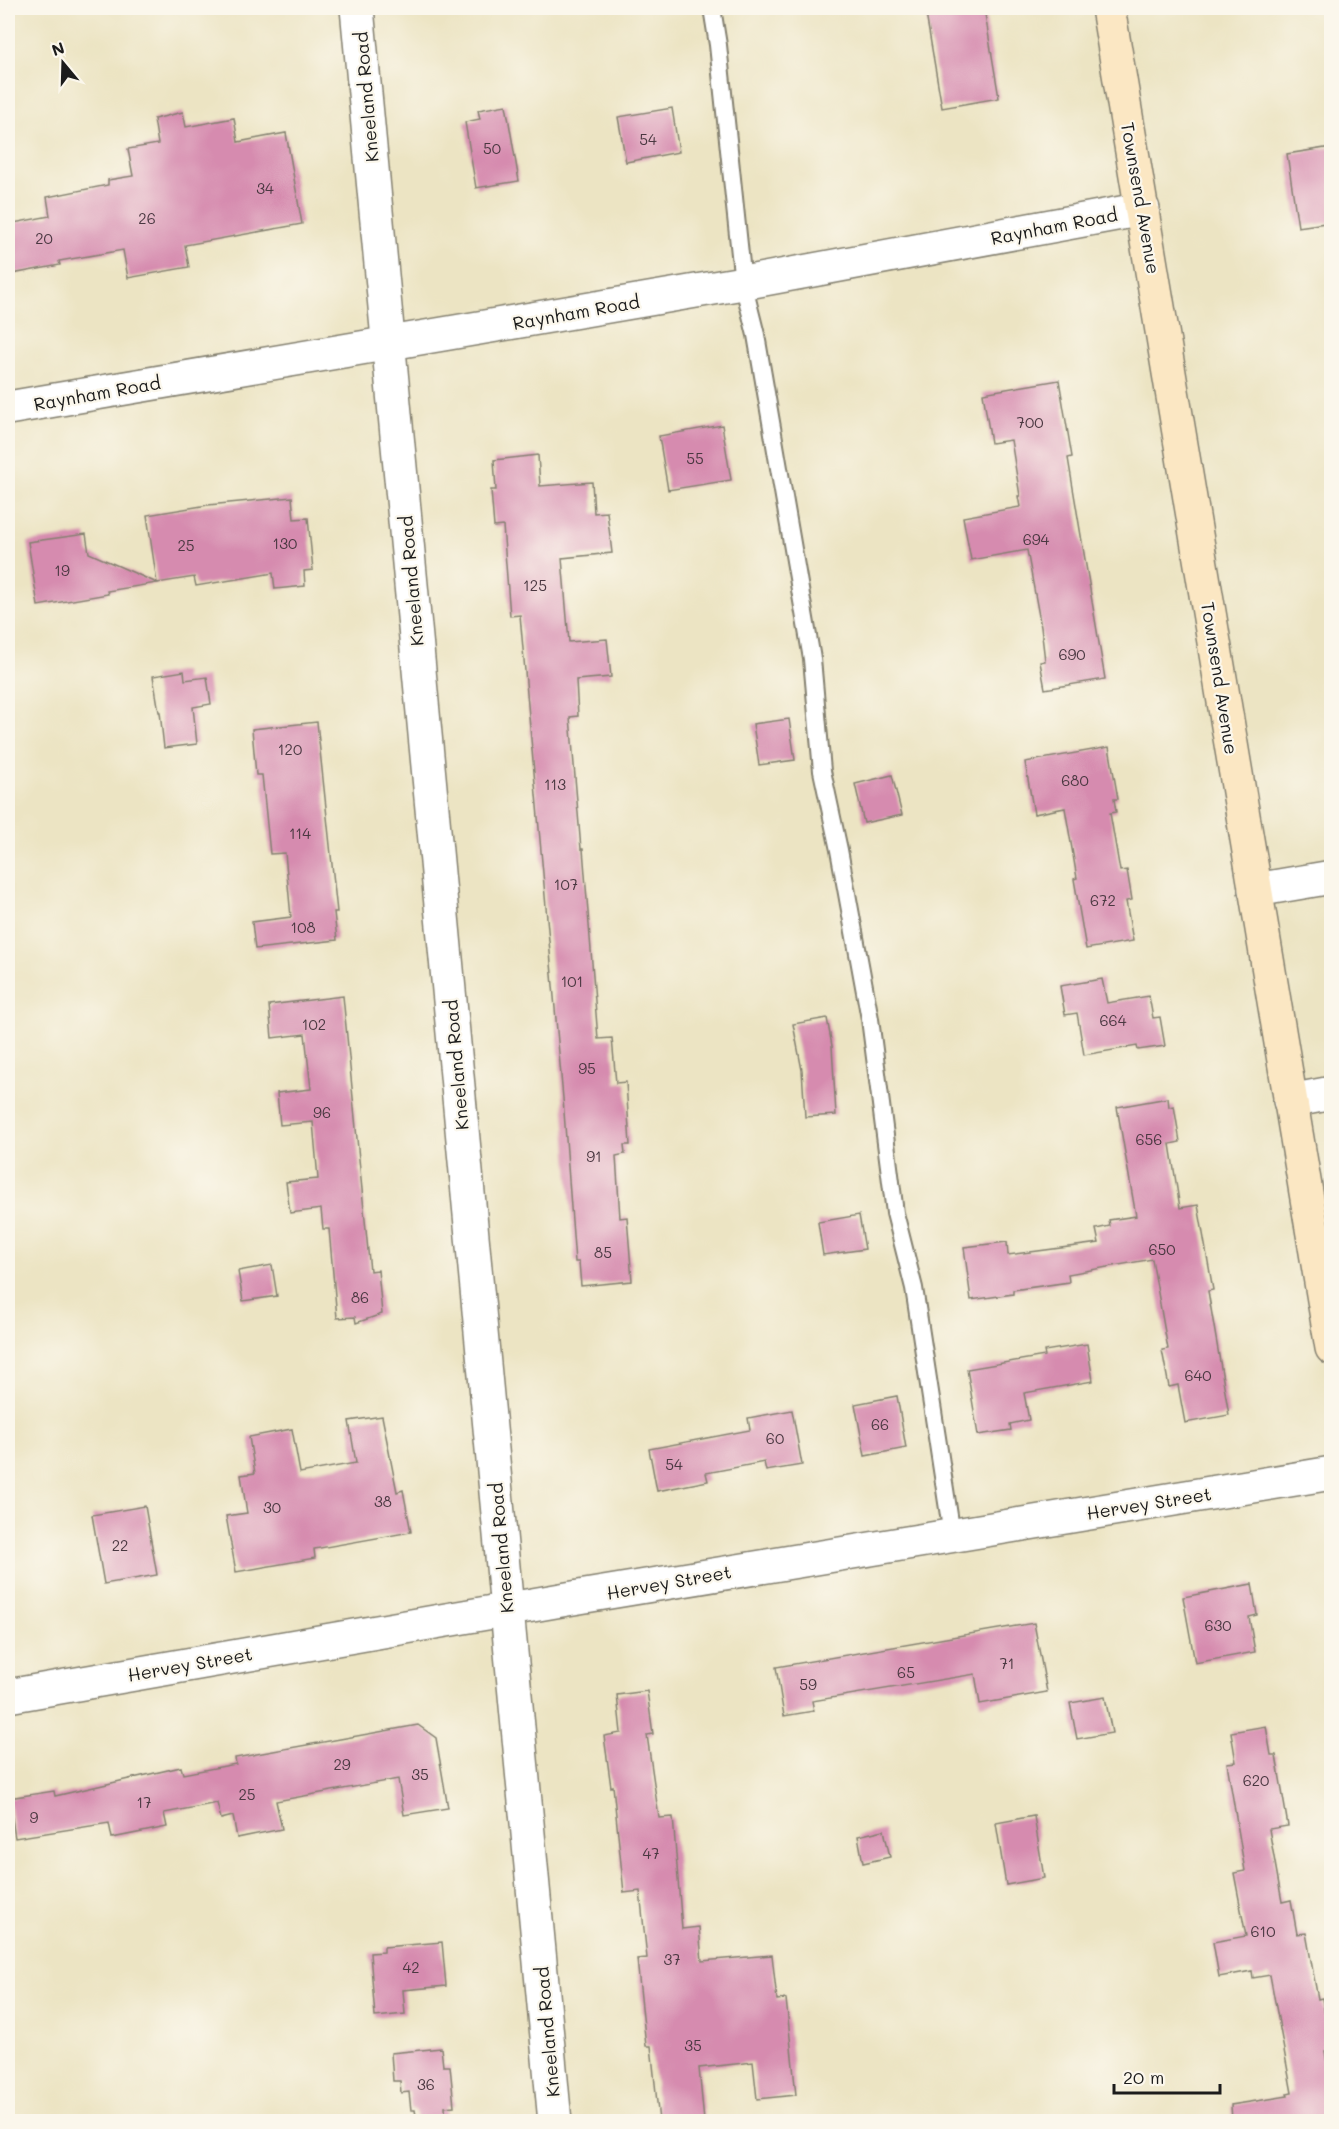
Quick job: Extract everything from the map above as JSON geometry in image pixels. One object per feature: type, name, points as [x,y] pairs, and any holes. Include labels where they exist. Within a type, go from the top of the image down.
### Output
[{"type":"main road","name":"Townsend Avenue","points":[[1108,8],[1332,1348]]},
{"type":"street","name":"Kneeland Road","points":[[357,8],[555,2121]]},
{"type":"street","name":"Raynham Road","points":[[8,408],[743,283],[1143,209]]},
{"type":"street","points":[[1255,890],[1332,877]]},
{"type":"street","points":[[1290,1101],[1332,1093]]},
{"type":"street","name":"Hervey Street","points":[[8,1696],[506,1610],[1332,1473]]},
{"type":"lane","points":[[712,8],[718,45],[743,283],[756,335],[812,659],[822,771],[839,849],[870,1019],[895,1213],[914,1288],[952,1535]]},
{"type":"building","points":[[925,8],[984,8],[999,98],[942,108]]},
{"type":"building","points":[[506,105],[519,181],[476,188],[465,122],[480,119],[478,110]]},
{"type":"building","points":[[672,108],[679,152],[626,162],[618,117]]},
{"type":"building","points":[[183,112],[186,127],[234,118],[238,142],[286,133],[302,224],[185,245],[189,267],[128,278],[123,250],[59,261],[60,265],[12,274],[8,248],[8,224],[50,216],[47,197],[108,185],[108,180],[133,176],[128,149],[158,144],[154,119]]},
{"type":"building","points":[[1332,147],[1332,222],[1298,227],[1287,154]]},
{"type":"building","points":[[1059,380],[1072,457],[1068,458],[1105,679],[1045,689],[1040,662],[1045,661],[1041,627],[1027,550],[971,560],[963,517],[1020,507],[1011,440],[991,443],[983,393]]},
{"type":"building","points":[[722,425],[731,480],[668,490],[659,436]]},
{"type":"building","points":[[538,455],[540,486],[592,482],[594,513],[607,512],[612,553],[562,558],[569,642],[607,639],[611,677],[576,680],[578,716],[570,717],[598,1039],[612,1038],[616,1083],[626,1082],[630,1145],[624,1145],[625,1154],[616,1156],[620,1218],[627,1217],[632,1281],[581,1286],[579,1262],[575,1262],[563,1098],[520,615],[510,616],[503,526],[494,527],[491,490],[496,490],[494,460]]},
{"type":"building","points":[[292,497],[294,519],[308,518],[313,570],[304,571],[305,586],[275,589],[273,573],[196,586],[194,577],[157,583],[147,515],[208,505]]},
{"type":"building","points":[[86,534],[89,553],[157,583],[38,606],[28,542]]},
{"type":"building","points":[[184,671],[185,680],[207,677],[211,704],[193,707],[197,744],[164,748],[153,676]]},
{"type":"building","points":[[789,719],[795,760],[759,765],[753,724]]},
{"type":"building","points":[[317,722],[337,912],[334,912],[337,940],[255,949],[252,922],[291,917],[285,853],[270,854],[262,775],[256,775],[252,729]]},
{"type":"building","points":[[1109,747],[1118,799],[1114,799],[1116,812],[1110,813],[1120,871],[1127,870],[1132,900],[1126,901],[1133,941],[1086,949],[1065,808],[1034,814],[1025,762]]},
{"type":"building","points":[[892,775],[902,815],[864,823],[855,784]]},
{"type":"building","points":[[1102,979],[1107,1003],[1149,996],[1153,1018],[1160,1017],[1165,1046],[1138,1050],[1137,1046],[1084,1055],[1077,1013],[1065,1015],[1060,986]]},
{"type":"building","points":[[343,996],[370,1271],[378,1270],[382,1314],[356,1323],[355,1317],[337,1318],[329,1229],[323,1229],[321,1209],[290,1213],[286,1182],[318,1179],[313,1122],[280,1125],[277,1093],[311,1089],[305,1034],[272,1038],[269,1005]]},
{"type":"building","points":[[827,1018],[832,1046],[836,1115],[805,1117],[802,1070],[793,1024]]},
{"type":"building","points":[[1168,1098],[1169,1107],[1174,1106],[1180,1142],[1170,1144],[1180,1208],[1198,1205],[1213,1290],[1208,1291],[1229,1415],[1185,1423],[1178,1385],[1169,1387],[1162,1350],[1168,1349],[1152,1259],[1068,1274],[1069,1282],[1013,1290],[1013,1294],[971,1300],[964,1247],[1007,1242],[1008,1255],[1099,1243],[1096,1229],[1110,1226],[1109,1220],[1136,1216],[1117,1107]]},
{"type":"building","points":[[859,1215],[865,1249],[823,1255],[818,1222]]},
{"type":"building","points":[[272,1265],[277,1296],[243,1301],[238,1271]]},
{"type":"building","points":[[1087,1344],[1093,1381],[1024,1393],[1029,1420],[1010,1424],[1011,1430],[978,1435],[967,1369],[1045,1356],[1044,1351]]},
{"type":"building","points":[[897,1396],[906,1448],[865,1456],[855,1404]]},
{"type":"building","points":[[792,1410],[802,1465],[766,1471],[764,1462],[706,1473],[708,1481],[657,1491],[649,1449],[750,1430],[748,1418]]},
{"type":"building","points":[[382,1416],[397,1492],[403,1490],[411,1532],[314,1549],[315,1558],[236,1572],[226,1516],[247,1513],[241,1475],[255,1473],[249,1437],[292,1429],[300,1473],[356,1463],[349,1421]]},
{"type":"building","points":[[145,1506],[157,1575],[104,1584],[92,1515]]},
{"type":"building","points":[[1252,1584],[1257,1615],[1249,1617],[1255,1652],[1195,1663],[1183,1597]]},
{"type":"building","points":[[1034,1623],[1047,1692],[980,1704],[975,1674],[812,1701],[814,1711],[784,1716],[776,1667]]},
{"type":"building","points":[[647,1691],[653,1734],[647,1735],[659,1818],[673,1817],[682,1929],[699,1927],[702,1961],[772,1955],[777,2000],[786,1999],[796,2095],[757,2099],[753,2062],[699,2068],[704,2121],[659,2121],[651,2046],[646,2046],[637,1959],[647,1958],[640,1891],[624,1893],[613,1786],[611,1787],[604,1736],[621,1733],[617,1695]]},
{"type":"building","points":[[1105,1697],[1112,1733],[1077,1739],[1070,1703]]},
{"type":"building","points":[[418,1725],[436,1738],[448,1808],[404,1815],[398,1779],[276,1801],[282,1829],[237,1838],[233,1816],[221,1819],[217,1803],[164,1813],[167,1827],[112,1838],[109,1823],[15,1838],[9,1798],[54,1791],[55,1796],[181,1767],[183,1774],[236,1764],[235,1758]]},
{"type":"building","points":[[1266,1726],[1271,1755],[1276,1755],[1288,1826],[1269,1829],[1282,1902],[1291,1900],[1297,1934],[1306,1933],[1318,1999],[1322,1998],[1331,2050],[1325,2052],[1332,2089],[1332,2121],[1232,2121],[1231,2105],[1288,2096],[1287,2094],[1292,2093],[1270,1975],[1253,1978],[1252,1971],[1219,1977],[1213,1942],[1246,1936],[1234,1873],[1245,1871],[1227,1763],[1236,1762],[1231,1732]]},
{"type":"building","points":[[1034,1816],[1044,1878],[1006,1885],[996,1823]]},
{"type":"building","points":[[884,1830],[890,1857],[863,1863],[858,1836]]},
{"type":"building","points":[[442,1942],[446,1986],[403,1990],[405,2014],[375,2017],[370,1953],[384,1952],[384,1947]]},
{"type":"building","points":[[441,2048],[443,2066],[450,2066],[454,2106],[445,2107],[446,2121],[417,2121],[415,2110],[411,2110],[409,2092],[401,2093],[400,2081],[393,2081],[391,2053]]}]
